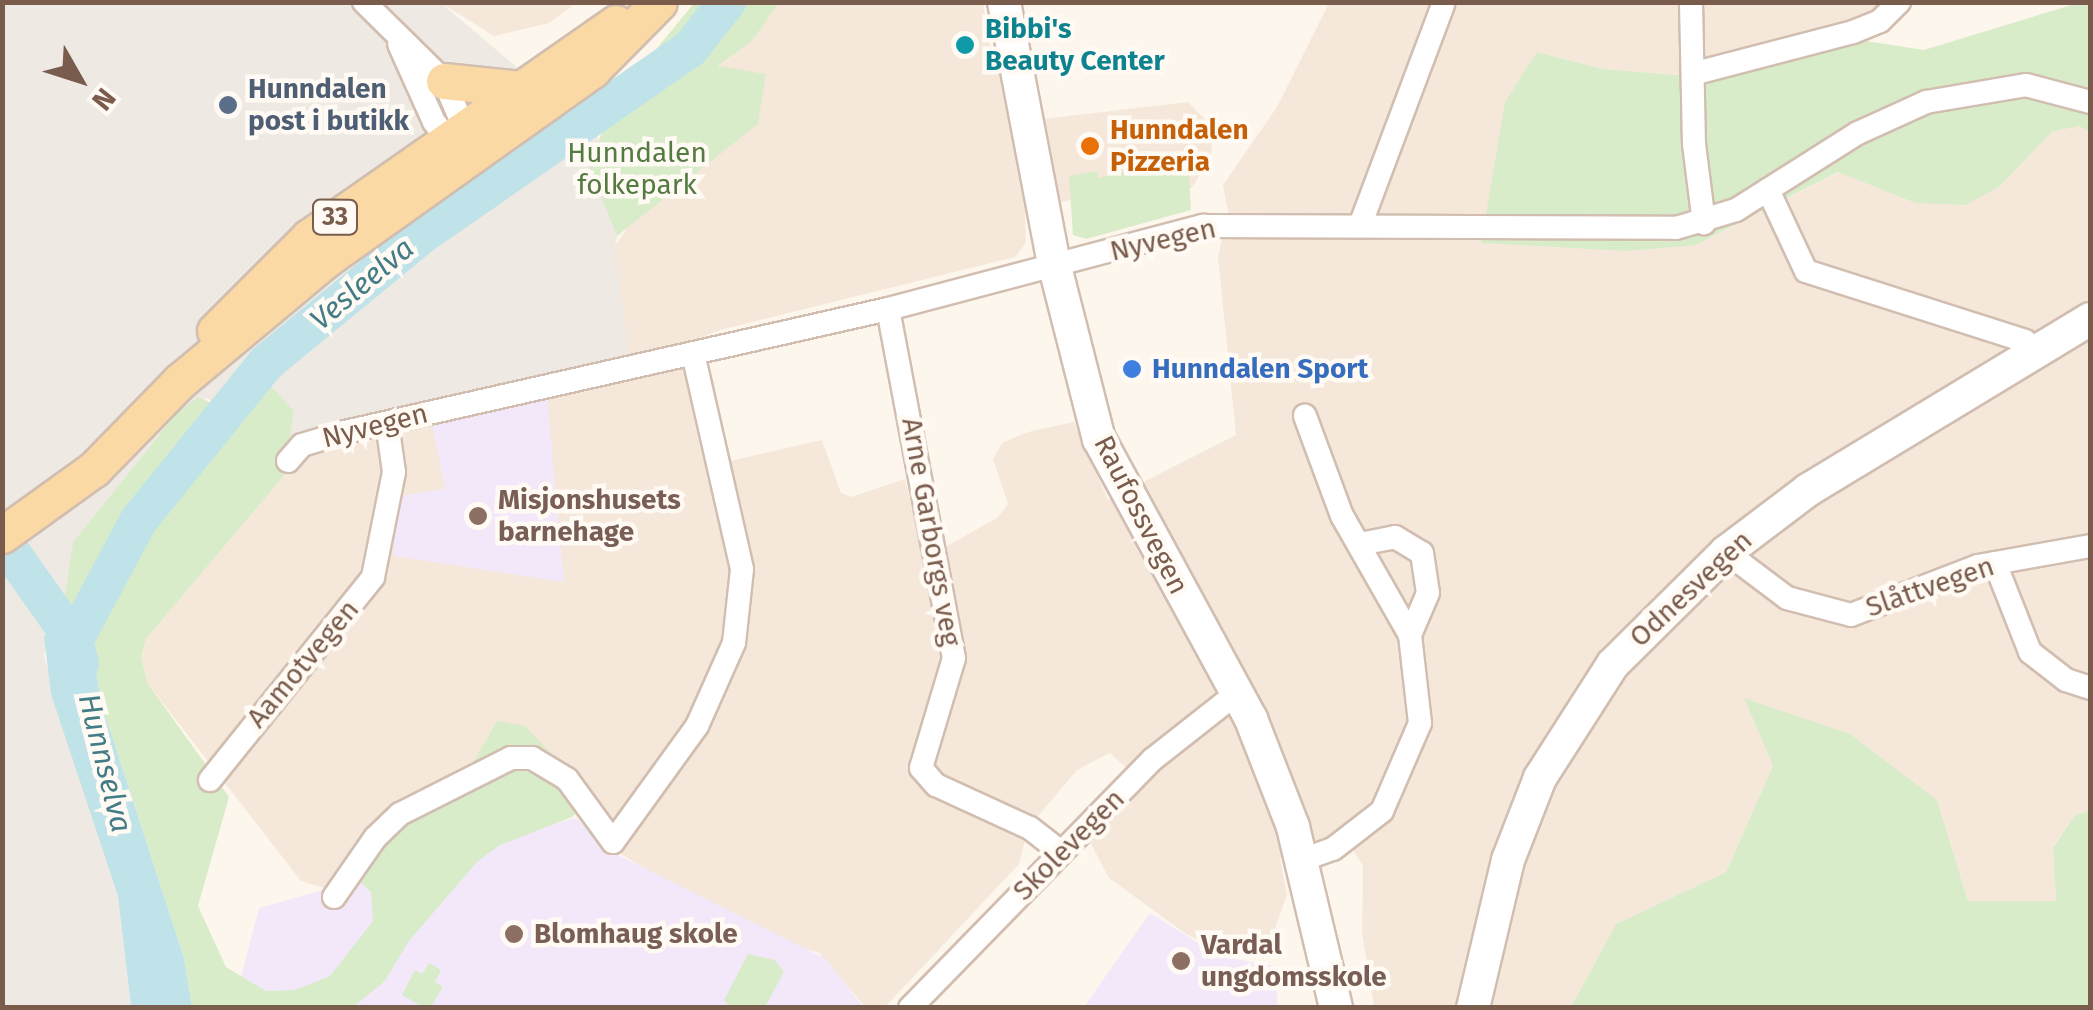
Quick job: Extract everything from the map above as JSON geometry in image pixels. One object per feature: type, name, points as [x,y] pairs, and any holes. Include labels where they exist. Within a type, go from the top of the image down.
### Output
[{"type":"main road","name":"33","points":[[2,535],[94,469],[180,381],[522,89],[641,2]]},
{"type":"main road","name":"33","points":[[460,142],[592,70],[659,2]]},
{"type":"main road","name":"Raufossvegen","points":[[1004,2],[1054,263],[1099,439],[1237,693],[1302,860],[1336,1008]]},
{"type":"main road","points":[[444,81],[522,89]]},
{"type":"main road","name":"Odnesvegen","points":[[1473,1008],[1508,860],[1540,778],[1572,720],[1612,664],[1726,552],[1808,490],[2090,319]]},
{"type":"street","points":[[364,2],[398,41],[444,81],[460,142]]},
{"type":"street","points":[[1691,2],[1696,73],[1692,116],[1704,223]]},
{"type":"street","points":[[1696,73],[1853,32],[1880,20],[1899,2]]},
{"type":"street","points":[[1361,223],[1443,4]]},
{"type":"street","points":[[398,41],[460,142]]},
{"type":"street","name":"Nyvegen","points":[[288,461],[302,444],[888,309],[1203,226],[1361,223],[1590,232],[1704,223],[1768,190],[1876,124],[1962,92],[2026,85],[2090,102]]},
{"type":"street","points":[[1768,190],[1806,270],[2024,341]]},
{"type":"street","name":"Arne Garborgs veg","points":[[888,309],[954,658],[921,768],[936,785],[1030,828],[1061,852]]},
{"type":"street","points":[[334,897],[375,838],[400,814],[511,758],[532,758],[567,779],[613,842],[697,726],[734,642],[742,570],[693,353]]},
{"type":"street","points":[[1302,860],[1356,834],[1382,811],[1401,778],[1420,723],[1410,635],[1319,466],[1305,416]]},
{"type":"street","name":"Aamotvegen","points":[[210,780],[373,577],[394,472],[387,423]]},
{"type":"street","points":[[1360,544],[1396,537],[1422,552],[1428,593],[1410,635]]},
{"type":"street","name":"Slåttvegen","points":[[1726,552],[1787,598],[1851,615],[1995,563],[2090,546]]},
{"type":"street","points":[[1995,563],[2030,652],[2066,680],[2090,688]]},
{"type":"street","name":"Skolevegen","points":[[910,1008],[1153,759],[1237,693]]},
{"type":"shaded area","points":[[2,3],[441,3],[597,135],[619,226],[615,246],[628,350],[625,377],[320,449],[293,465],[207,398],[176,414],[73,542],[68,606],[55,620],[44,656],[118,896],[131,1007],[3,1007]]},
{"type":"shaded area","points":[[441,3],[576,3],[549,23],[494,36]]},
{"type":"shaded area","points":[[779,3],[983,3],[991,51],[1026,121],[1188,102],[1213,128],[1211,156],[1192,188],[1106,190],[1033,210],[1025,215],[1026,243],[1015,257],[720,330],[686,344],[705,456],[721,463],[822,440],[841,493],[851,497],[905,479],[923,551],[931,555],[997,518],[1008,504],[993,459],[1002,443],[1028,432],[1074,422],[1108,500],[1236,435],[1218,257],[1228,212],[1223,185],[1277,107],[1329,3],[1883,3],[1859,25],[1866,41],[1701,77],[1603,69],[1537,52],[1696,245],[1839,172],[1915,203],[1999,187],[2052,132],[2079,126],[2090,132],[2090,810],[2074,816],[2053,847],[2056,901],[1968,901],[1937,800],[1745,700],[1773,766],[1726,872],[1616,924],[1571,1007],[1374,1007],[1362,932],[1363,866],[1353,850],[1329,836],[1280,858],[1287,895],[1266,954],[1229,955],[1186,934],[1109,878],[1091,844],[1131,772],[1110,753],[1077,770],[1028,828],[1019,864],[885,1007],[865,1007],[819,953],[761,935],[622,855],[619,827],[593,797],[497,721],[469,769],[327,889],[301,881],[148,684],[141,657],[146,639],[293,465],[320,449],[630,369],[615,246],[626,230],[611,147],[752,41]]},
{"type":"shaded area","points":[[547,398],[564,582],[394,556],[395,497],[445,489],[432,423]]},
{"type":"shaded area","name":"Blomhaug skole","points":[[576,818],[612,852],[826,959],[863,1007],[233,1008],[259,908]]},
{"type":"shaded area","name":"Vardal ungdomsskole","points":[[1150,913],[1219,956],[1274,966],[1278,1007],[1084,1007]]},
{"type":"green space","name":"Hunndalen folkepark","points":[[695,2],[779,3],[752,41],[718,66],[766,74],[758,124],[617,236],[585,156],[596,148],[612,103]]},
{"type":"green space","points":[[2078,3],[2090,3],[2090,132],[2079,126],[2052,132],[1999,187],[1966,205],[1915,203],[1838,172],[1696,245],[1626,251],[1481,243],[1505,102],[1537,52],[1603,69],[1701,77],[1866,41],[1924,50]]},
{"type":"green space","points":[[1169,162],[1171,173],[1189,175],[1191,210],[1086,239],[1073,235],[1069,176],[1097,171],[1098,178]]},
{"type":"green space","points":[[270,385],[294,411],[288,448],[293,465],[146,639],[141,657],[148,684],[229,797],[198,906],[226,967],[266,991],[295,990],[330,976],[373,921],[371,892],[345,868],[469,769],[497,721],[525,726],[593,797],[572,817],[500,845],[477,862],[409,941],[384,982],[353,1007],[192,1007],[184,958],[101,702],[91,636],[76,604],[68,606],[65,597],[73,542],[176,414],[198,397],[231,412]]},
{"type":"green space","points":[[1744,698],[1850,734],[1937,800],[1968,901],[2056,901],[2053,848],[2074,816],[2090,810],[2090,1007],[1571,1007],[1616,924],[1726,872],[1773,766]]},
{"type":"green space","points":[[748,954],[775,960],[784,972],[765,1007],[730,1007],[724,1000]]},
{"type":"green space","points":[[429,963],[441,970],[435,982],[443,987],[431,1007],[423,1007],[402,995],[415,970],[422,974]]},
{"type":"water","points":[[91,605],[103,610],[91,636],[101,702],[184,958],[192,1007],[131,1007],[118,896],[51,694],[44,637],[68,606]]},
{"type":"waterway","name":"Vesleelva","points":[[74,641],[139,520],[266,363],[422,235],[690,49],[727,2]]},
{"type":"waterway","name":"Hunnselva","points":[[2,539],[74,641],[80,663]]},
{"type":"place","name":"Bibbi's Beauty Center","points":[[965,45]]},
{"type":"place","name":"Hunndalen post i butikk","points":[[228,105]]},
{"type":"place","name":"Hunndalen Pizzeria","points":[[1090,146]]},
{"type":"place","name":"Hunndalen Sport","points":[[1132,369]]},
{"type":"place","name":"Misjonshusets barnehage","points":[[478,516]]},
{"type":"place","name":"Blomhaug skole","points":[[514,934]]},
{"type":"place","name":"Vardal ungdomsskole","points":[[1181,961]]}]
